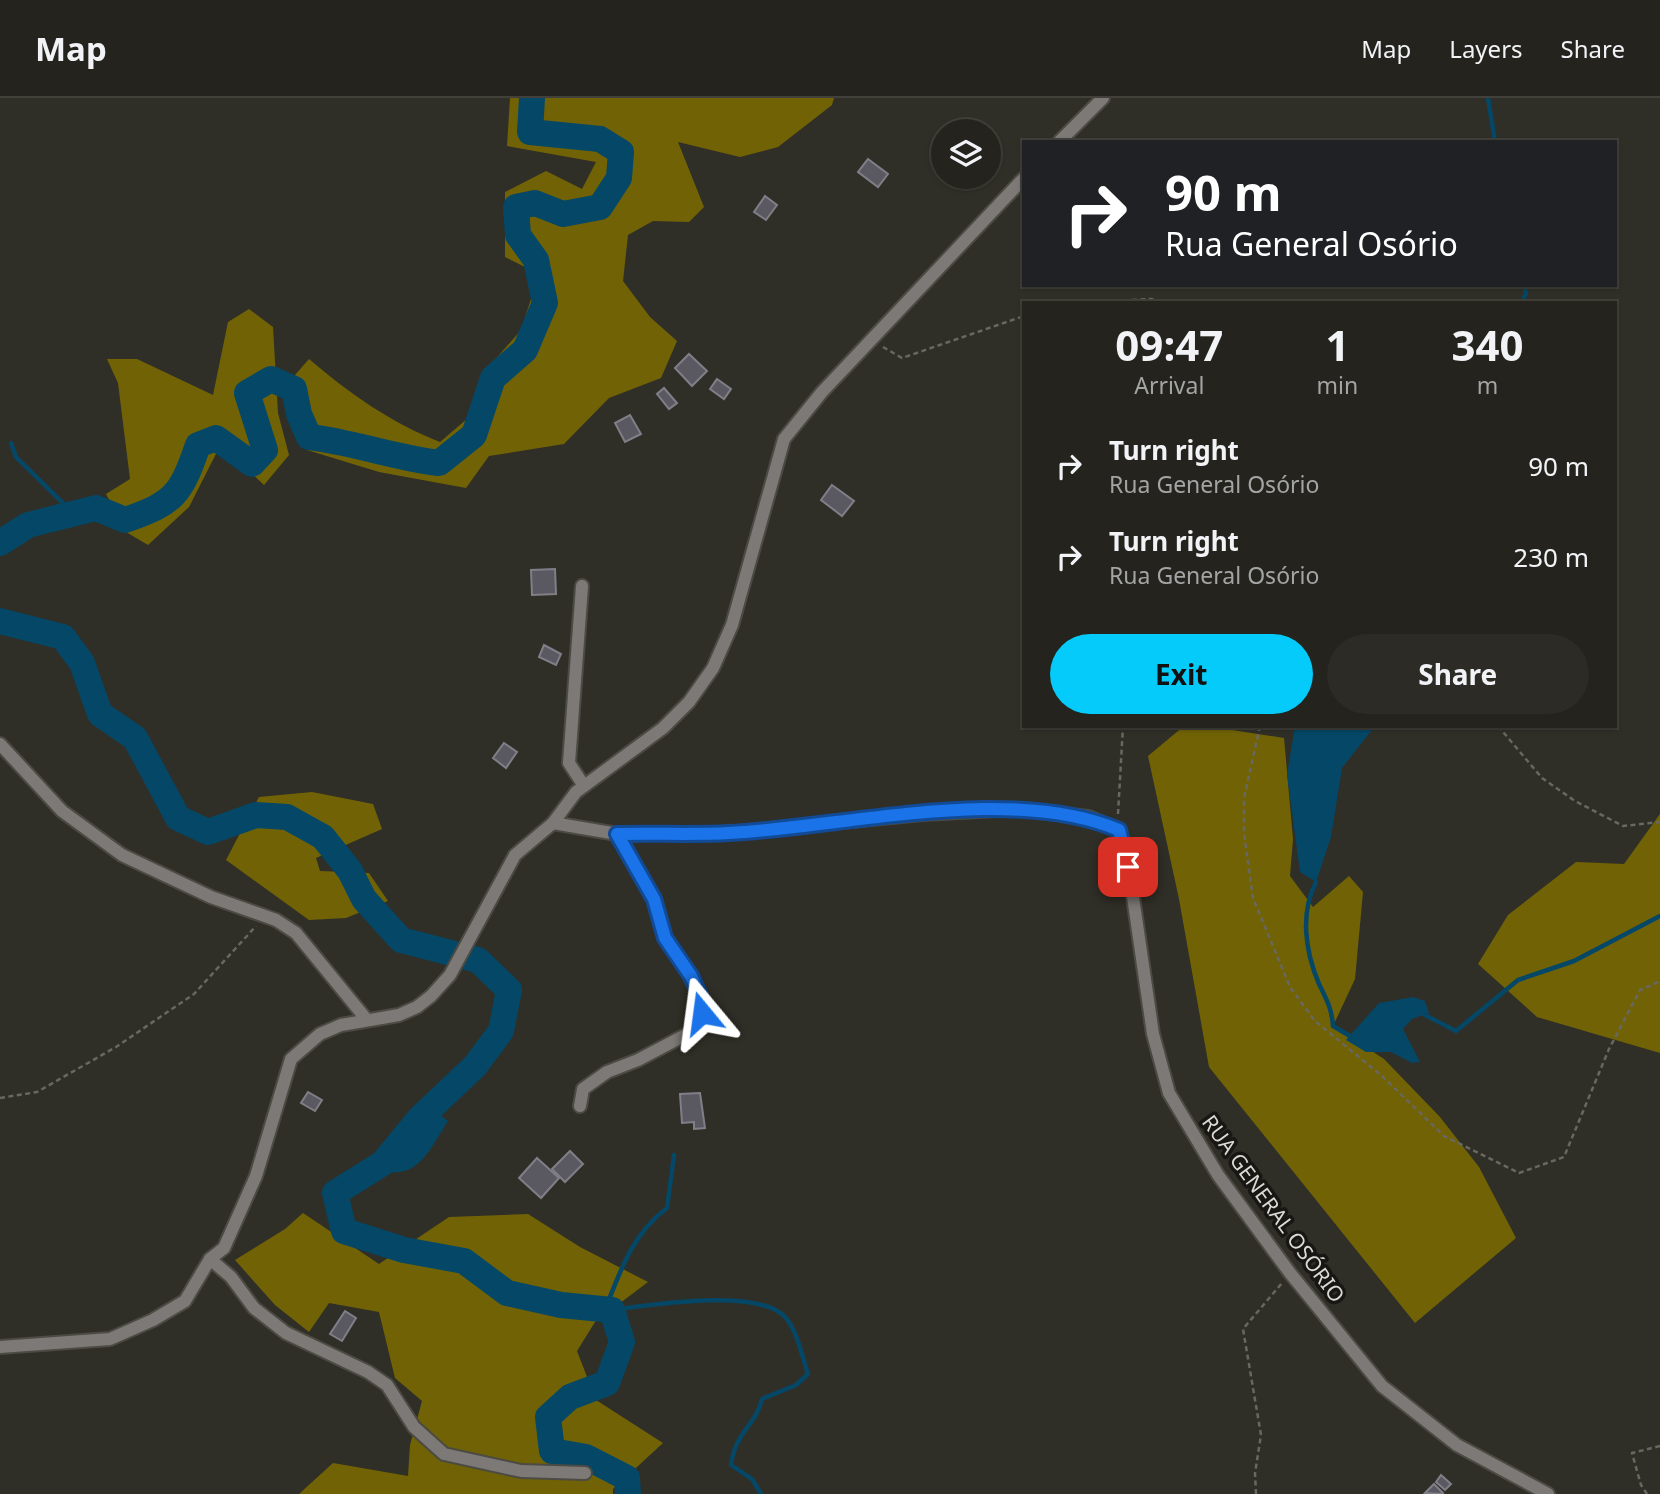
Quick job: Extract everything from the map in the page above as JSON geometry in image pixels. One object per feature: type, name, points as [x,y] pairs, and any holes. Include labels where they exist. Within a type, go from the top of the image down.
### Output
[{"type":"street","points":[[1061,140],[1103,98]]},
{"type":"street","points":[[0,1347],[110,1339],[153,1320],[186,1301],[210,1259],[224,1248],[256,1176],[291,1059],[320,1034],[367,1020],[399,1015],[417,1007],[450,975],[515,855],[553,823],[584,786],[663,728],[689,702],[713,668],[732,625],[784,439],[871,340],[1022,180]]},
{"type":"street","points":[[582,586],[569,764],[584,786]]},
{"type":"street","points":[[0,744],[62,811],[94,836],[162,876],[266,916],[296,933],[367,1020]]},
{"type":"street","points":[[553,823],[617,834],[728,833],[922,814],[1017,809],[1088,817],[1119,830]]},
{"type":"street","name":"RUA GENERAL OSÓRIO","points":[[1119,830],[1132,890],[1153,1034],[1169,1093],[1219,1175],[1290,1273],[1382,1386],[1457,1445],[1548,1494]]},
{"type":"street","points":[[580,1106],[583,1089],[607,1072],[638,1060],[691,1031],[702,1013],[702,1000],[691,976],[665,938],[654,899],[617,834]]},
{"type":"street","points":[[210,1259],[231,1277],[254,1308],[286,1333],[368,1372],[387,1385],[414,1427],[444,1454],[521,1471],[585,1473]]},
{"type":"path","points":[[1116,301],[1156,301]]},
{"type":"path","points":[[871,340],[902,358],[1022,317]]},
{"type":"path","points":[[1119,830],[1118,792],[1123,728]]},
{"type":"path","points":[[1260,728],[1244,797],[1244,833],[1253,898],[1290,987],[1315,1021],[1382,1076],[1444,1136],[1519,1173],[1564,1157],[1609,1049],[1640,990],[1660,981]]},
{"type":"path","points":[[1500,728],[1542,778],[1575,801],[1623,826],[1660,822]]},
{"type":"path","points":[[0,1098],[37,1092],[116,1047],[194,994],[266,916]]},
{"type":"path","points":[[1256,1494],[1261,1435],[1243,1329],[1290,1273]]},
{"type":"path","points":[[1647,1494],[1641,1485],[1632,1453],[1660,1446]]},
{"type":"shaded area","points":[[510,98],[834,98],[832,105],[778,147],[740,157],[678,142],[704,207],[689,222],[653,221],[628,235],[623,281],[650,317],[677,341],[661,378],[609,398],[564,444],[489,456],[466,488],[379,472],[307,450],[295,375],[309,359],[371,406],[404,426],[440,442],[468,418],[480,377],[521,330],[539,274],[505,257],[505,192],[546,171],[582,189],[596,162],[507,146]]},
{"type":"shaded area","points":[[249,309],[273,327],[278,413],[289,455],[264,485],[221,444],[189,507],[148,545],[126,532],[106,494],[130,479],[118,383],[107,359],[137,359],[213,395],[228,322]]},
{"type":"shaded area","points":[[1182,728],[1220,728],[1284,738],[1293,839],[1290,876],[1313,907],[1349,876],[1363,892],[1355,979],[1333,1026],[1384,1059],[1440,1117],[1479,1167],[1516,1238],[1415,1323],[1209,1067],[1179,899],[1148,756]]},
{"type":"shaded area","points":[[312,792],[373,804],[382,829],[316,858],[320,871],[369,873],[388,901],[346,918],[309,920],[226,860],[259,797]]},
{"type":"shaded area","points":[[1660,814],[1660,1053],[1537,1017],[1478,964],[1508,915],[1576,862],[1624,864]]},
{"type":"shaded area","points":[[303,1213],[379,1264],[449,1217],[528,1214],[580,1247],[648,1282],[595,1322],[577,1351],[596,1400],[663,1443],[613,1489],[613,1494],[299,1494],[333,1463],[408,1476],[410,1445],[422,1401],[395,1378],[379,1312],[329,1303],[309,1332],[275,1305],[235,1260],[285,1229]]},
{"type":"water","points":[[1295,728],[1373,728],[1342,768],[1331,837],[1316,882],[1300,872],[1287,775]]},
{"type":"water","points":[[1413,997],[1425,1001],[1429,1013],[1412,1019],[1403,1029],[1420,1062],[1412,1063],[1391,1052],[1366,1052],[1346,1040],[1379,1003]]},
{"type":"water","points":[[424,1102],[448,1121],[428,1153],[412,1168],[402,1172],[377,1168],[378,1149],[393,1145],[413,1109]]},
{"type":"building","points":[[868,159],[888,174],[878,187],[858,172]]},
{"type":"building","points":[[765,196],[777,205],[766,220],[754,212]]},
{"type":"building","points":[[689,354],[707,371],[692,386],[675,368]]},
{"type":"building","points":[[717,379],[731,389],[724,399],[710,389]]},
{"type":"building","points":[[664,388],[677,403],[669,409],[657,394]]},
{"type":"building","points":[[630,415],[641,434],[625,442],[615,423]]},
{"type":"building","points":[[832,485],[854,501],[842,516],[821,500]]},
{"type":"building","points":[[555,569],[556,594],[532,595],[531,570]]},
{"type":"building","points":[[544,645],[561,654],[556,665],[539,657]]},
{"type":"building","points":[[504,743],[517,752],[506,768],[493,758]]},
{"type":"building","points":[[308,1092],[322,1100],[315,1111],[301,1103]]},
{"type":"building","points":[[700,1093],[705,1128],[694,1129],[694,1122],[682,1123],[680,1094]]},
{"type":"building","points":[[570,1151],[583,1164],[565,1182],[552,1169]]},
{"type":"building","points":[[537,1158],[559,1178],[541,1198],[519,1178]]},
{"type":"building","points":[[345,1311],[356,1318],[342,1341],[330,1334]]},
{"type":"building","points":[[1441,1475],[1451,1484],[1445,1490],[1436,1482]]},
{"type":"building","points":[[1434,1484],[1443,1493],[1442,1494],[1425,1493]]},
{"type":"waterway","points":[[0,543],[28,525],[96,508],[125,520],[155,508],[166,502],[181,486],[198,445],[216,438],[252,464],[265,450],[247,393],[271,379],[294,389],[299,414],[309,437],[439,463],[474,435],[493,378],[525,350],[545,303],[536,260],[518,235],[516,207],[535,203],[563,214],[600,207],[619,178],[621,152],[600,139],[530,132],[532,98]]},
{"type":"waterway","points":[[1488,98],[1495,140]]},
{"type":"waterway","points":[[1523,301],[1526,293],[1524,287]]},
{"type":"waterway","points":[[11,443],[16,457],[74,514]]},
{"type":"waterway","points":[[0,621],[63,637],[82,663],[100,714],[135,738],[178,818],[208,832],[256,815],[287,817],[323,837],[350,871],[364,899],[401,940],[478,960],[509,990],[501,1031],[475,1066],[419,1119],[383,1163],[335,1193],[344,1231],[404,1250],[464,1261],[507,1293],[561,1305],[612,1310],[622,1342],[607,1383],[570,1397],[548,1417],[552,1451],[586,1457],[627,1478],[628,1494]]},
{"type":"waterway","points":[[1316,882],[1306,919],[1310,958],[1330,1009],[1333,1026],[1350,1036]]},
{"type":"waterway","points":[[1425,1015],[1456,1031],[1518,980],[1574,961],[1660,916]]},
{"type":"waterway","points":[[605,1310],[622,1267],[636,1241],[667,1208],[674,1155]]},
{"type":"waterway","points":[[612,1310],[677,1302],[730,1301],[753,1303],[773,1309],[786,1318],[797,1338],[808,1374],[796,1385],[762,1399],[755,1416],[737,1444],[731,1465],[752,1479],[761,1494]]},
{"type":"route","points":[[702,1013],[702,1000],[691,976],[665,938],[654,899],[637,864],[617,834],[728,833],[922,814],[1017,809],[1051,811],[1088,817],[1119,830],[1128,867]]}]
